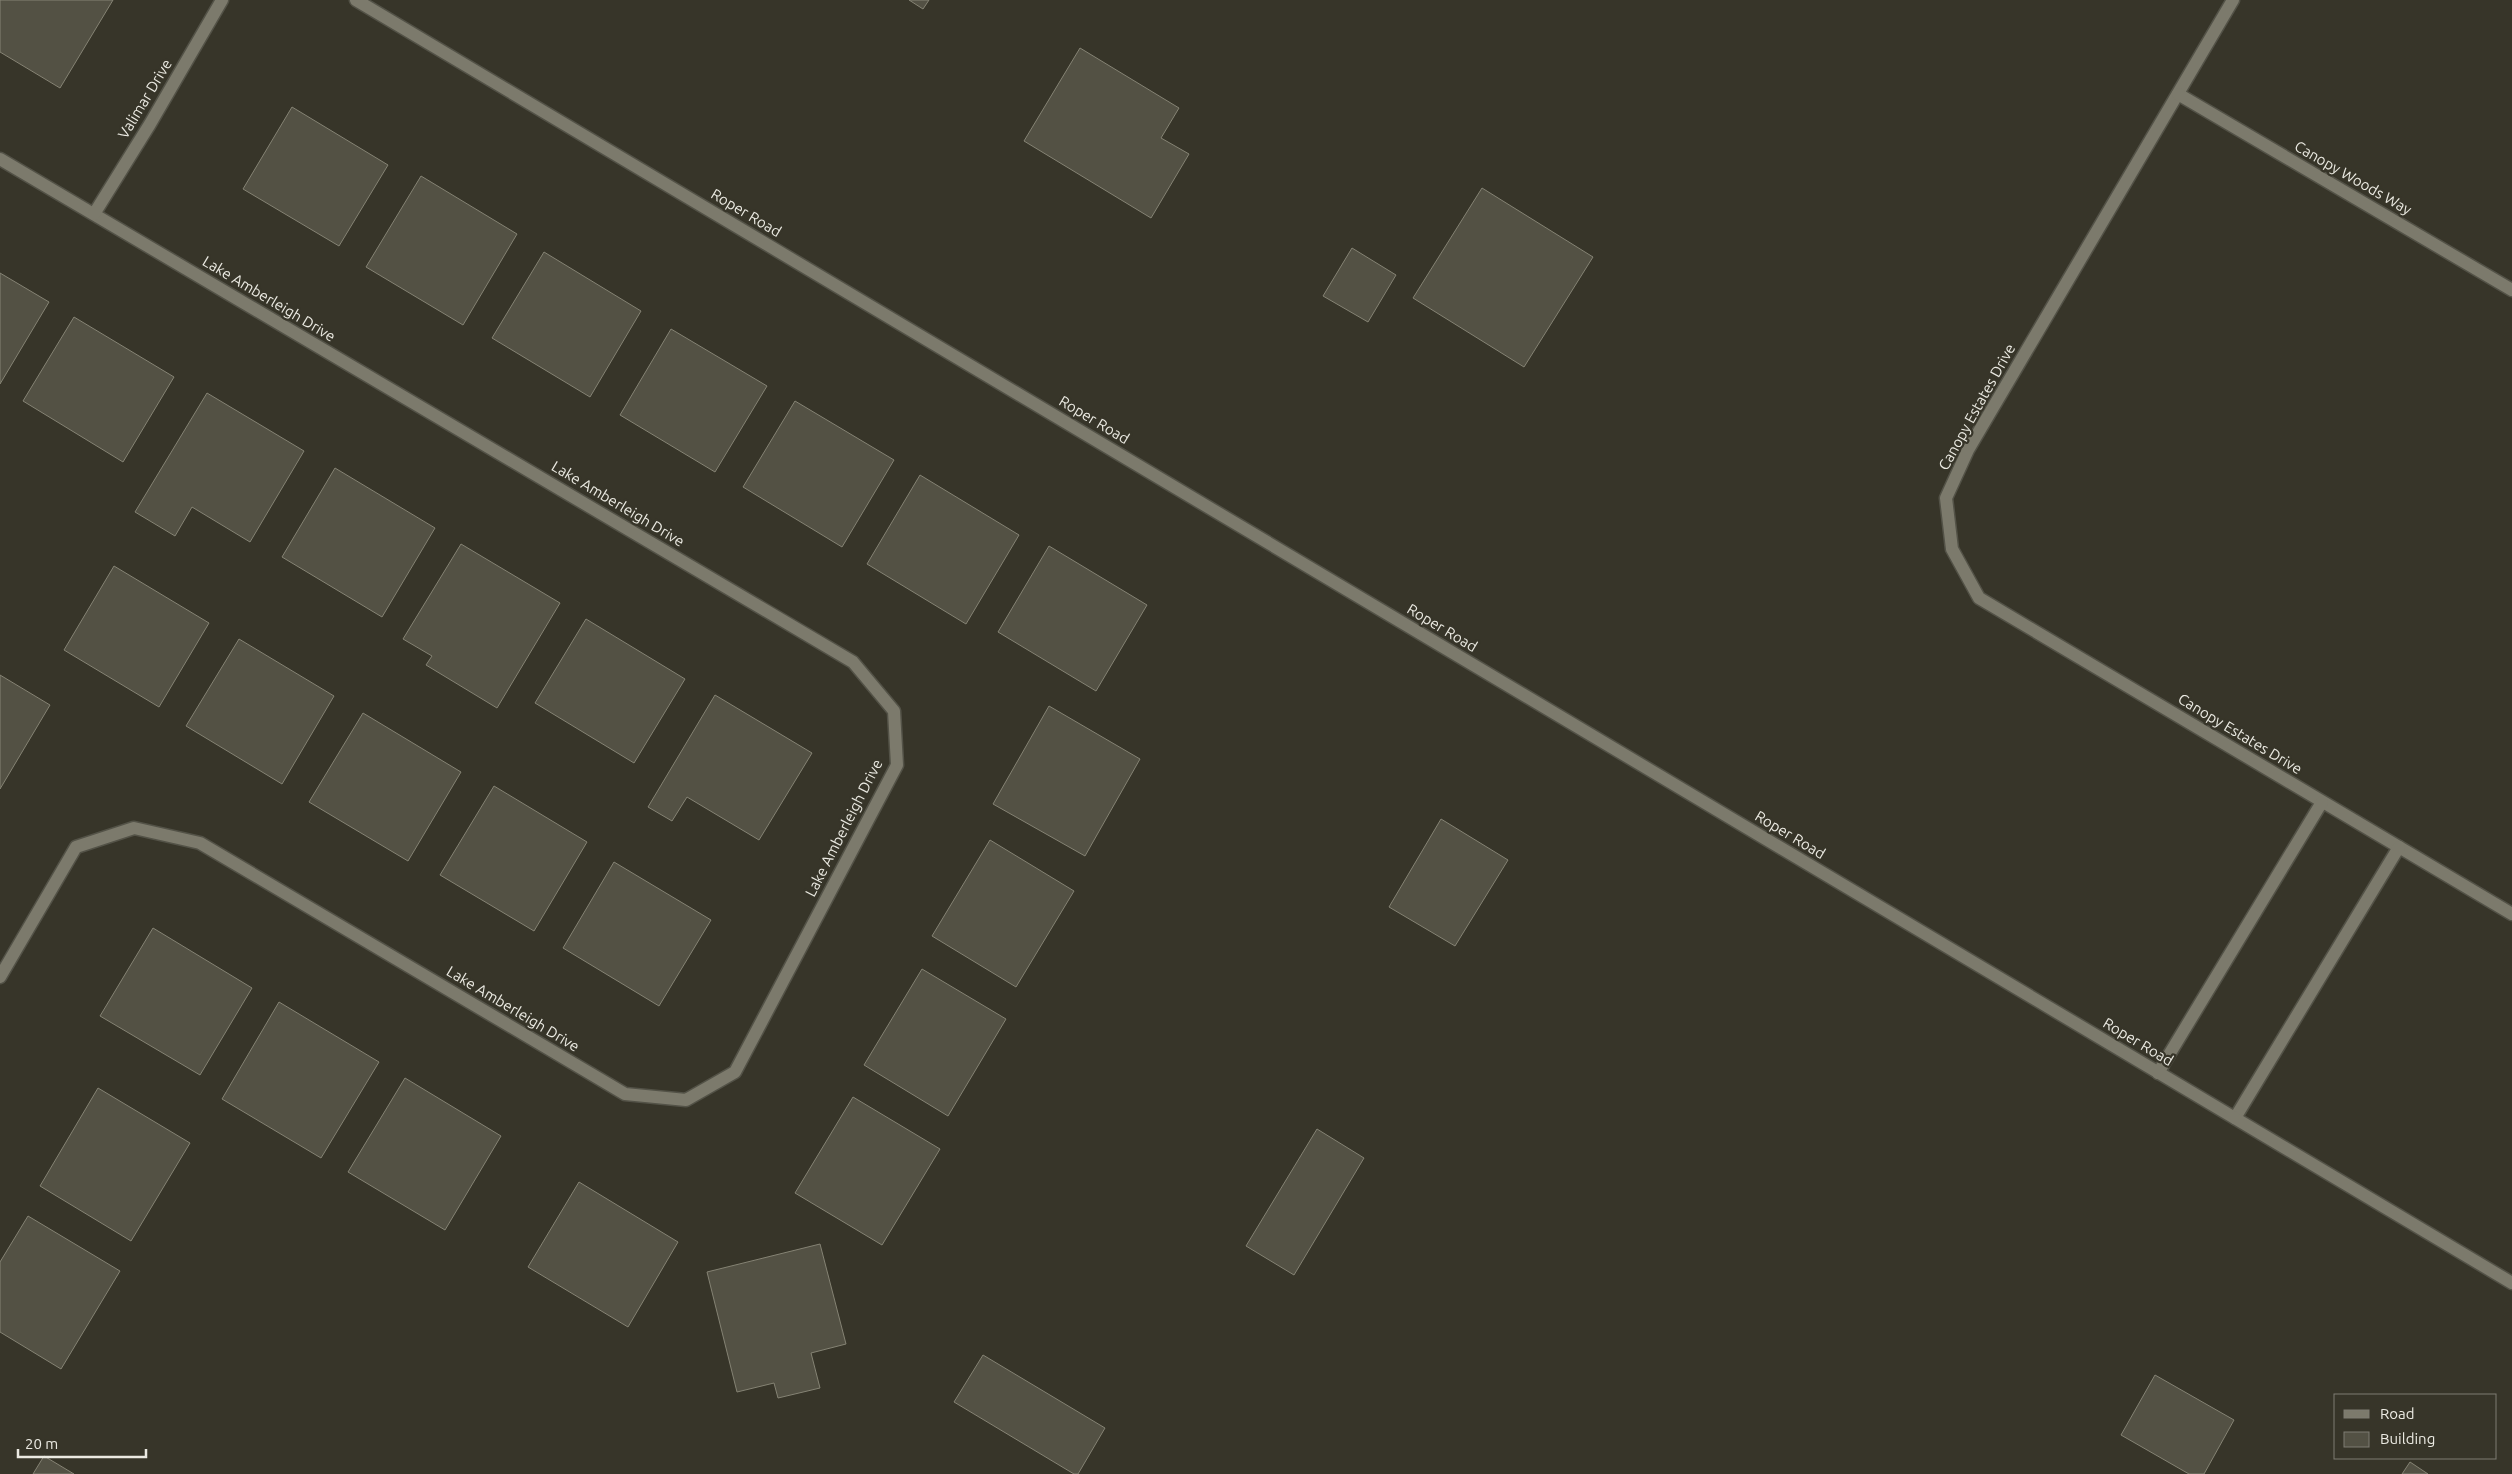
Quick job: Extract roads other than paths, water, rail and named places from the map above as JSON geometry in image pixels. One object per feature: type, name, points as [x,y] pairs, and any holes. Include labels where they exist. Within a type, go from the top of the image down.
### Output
[{"type":"street","name":"Valimar Drive","points":[[94,214],[150,124],[222,0]]},
{"type":"street","name":"Roper Road","points":[[356,0],[2512,1283]]},
{"type":"street","name":"Canopy Estates Drive","points":[[2233,0],[1968,450],[1946,498],[1952,549],[1979,598],[2512,914]]},
{"type":"street","name":"Canopy Woods Way","points":[[2178,94],[2512,290]]},
{"type":"street","name":"Lake Amberleigh Drive","points":[[0,159],[853,662],[894,711],[897,765],[735,1072],[686,1100],[625,1094],[200,843],[134,828],[76,846],[0,977]]},
{"type":"street","points":[[2158,1073],[2322,802]]},
{"type":"street","points":[[2235,1118],[2399,847]]}]
